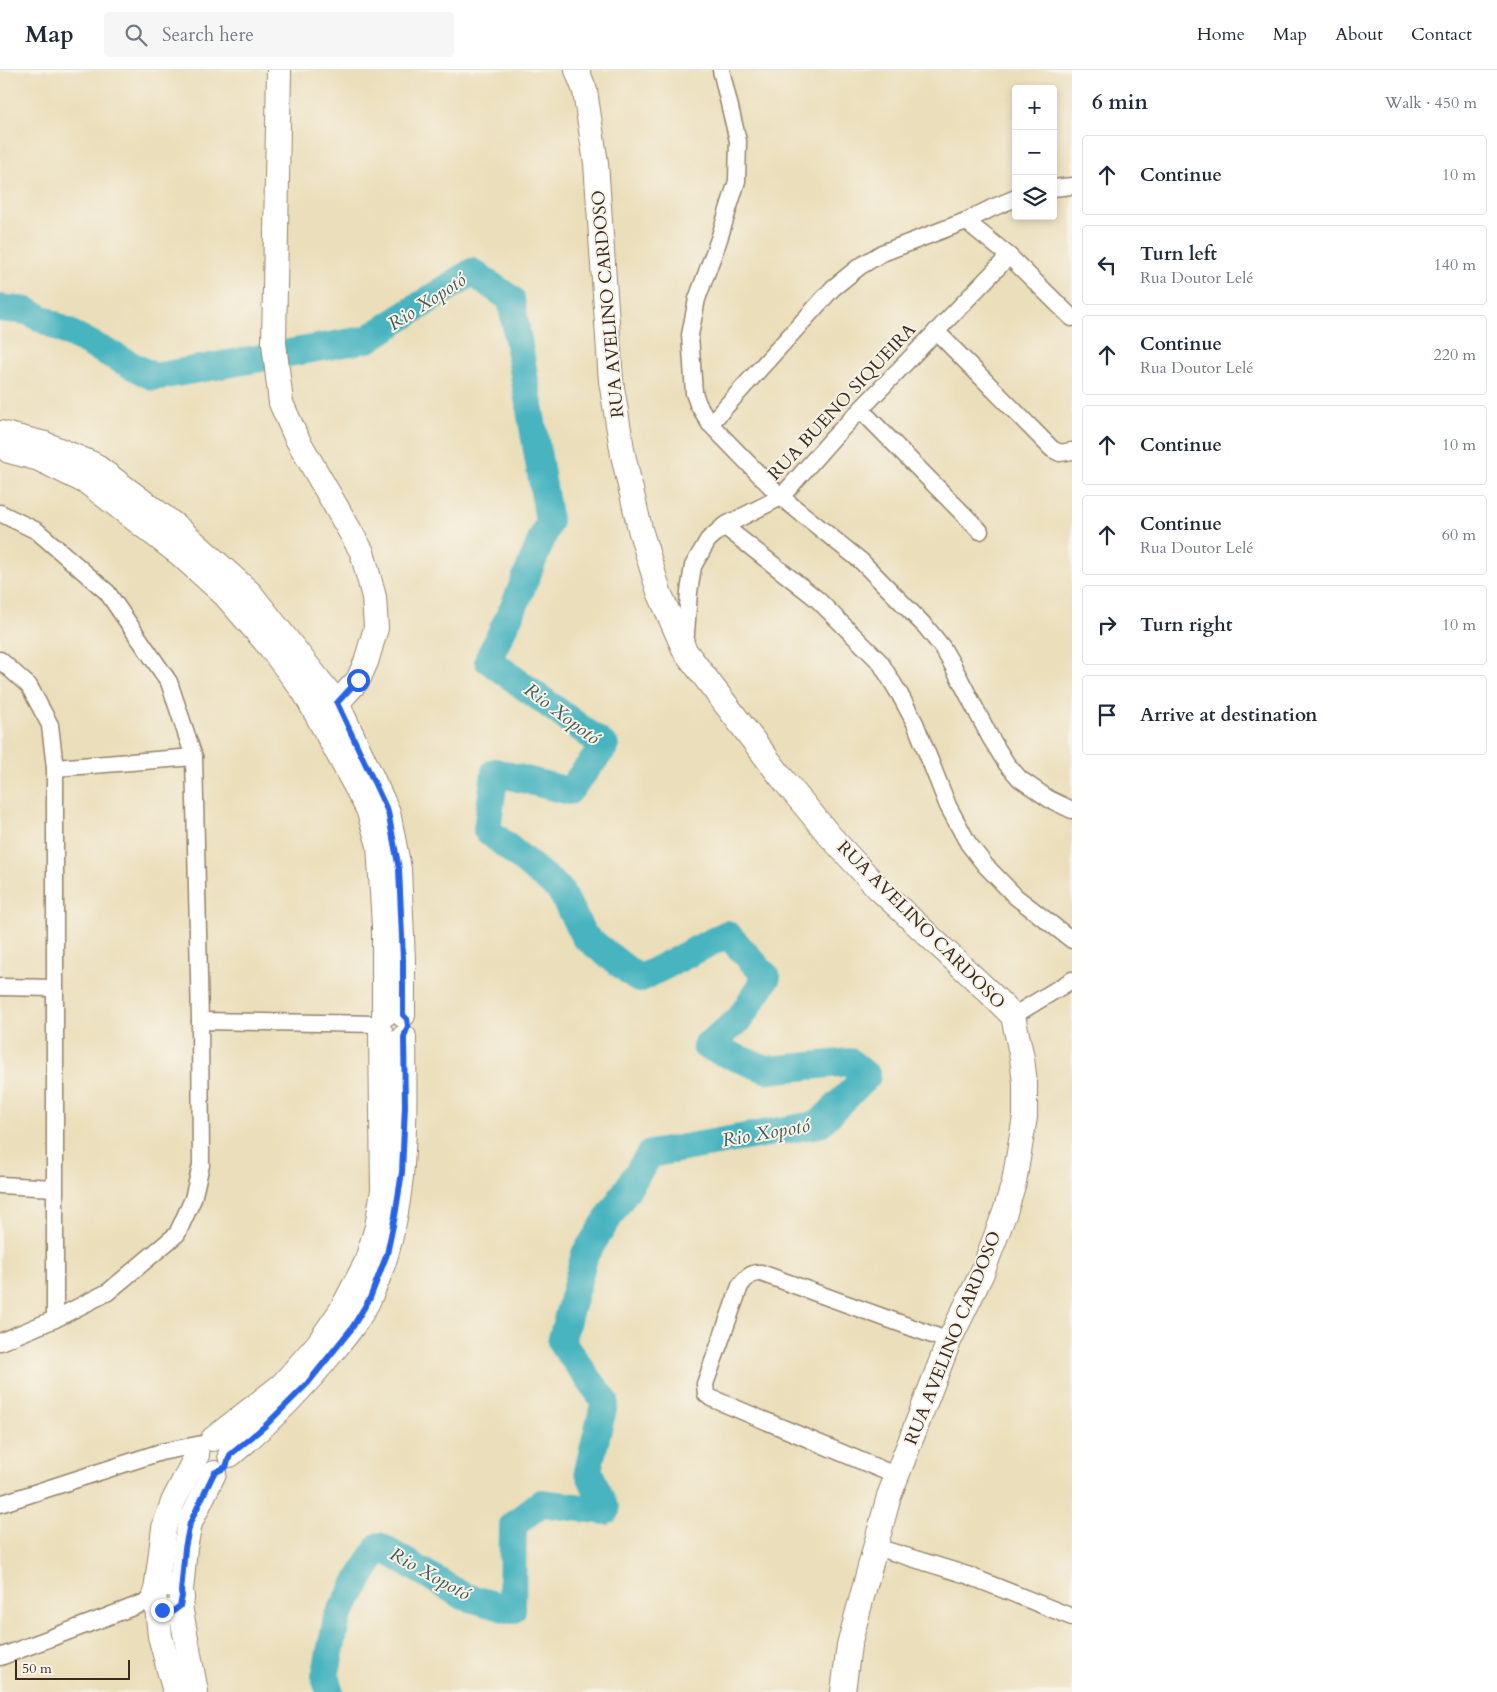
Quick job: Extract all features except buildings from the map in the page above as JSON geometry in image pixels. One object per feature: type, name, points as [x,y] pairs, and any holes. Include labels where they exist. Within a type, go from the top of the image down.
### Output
[{"type":"street","points":[[279,70],[274,343],[278,387],[281,403],[296,437],[362,552],[374,596],[376,628],[366,662],[358,680],[322,694]]},
{"type":"street","name":"RUA AVELINO CARDOSO","points":[[577,70],[585,91],[596,163],[611,381],[623,455],[640,529],[659,592],[685,651],[782,778],[830,836],[879,889],[1013,1016],[1018,1033],[1026,1099],[1014,1182],[982,1273],[949,1341],[889,1496],[849,1645],[843,1692]]},
{"type":"street","points":[[720,70],[738,141],[737,182],[719,239],[696,299],[690,335],[694,393],[698,404],[710,424],[781,496],[860,561],[926,628],[942,647],[990,737],[1006,763],[1020,779],[1049,799],[1072,810]]},
{"type":"street","points":[[1057,188],[1072,186]]},
{"type":"street","points":[[710,424],[833,288],[858,267],[882,253],[966,221],[1012,200]]},
{"type":"street","points":[[966,221],[1009,256],[1072,318]]},
{"type":"street","name":"RUA BUENO SIQUEIRA","points":[[685,651],[689,592],[694,566],[708,540],[724,526],[781,496],[1009,256]]},
{"type":"street","points":[[936,331],[1048,444],[1056,451],[1068,452]]},
{"type":"street","points":[[861,410],[980,531]]},
{"type":"street","points":[[0,432],[45,444],[93,464],[177,527],[250,593],[322,694],[388,812],[399,869],[403,960],[390,1025],[405,1106],[402,1172],[387,1254],[370,1298],[352,1328],[307,1384],[265,1426],[230,1455]]},
{"type":"street","points":[[0,449],[39,459],[88,483],[180,555],[224,594],[270,647],[322,694]]},
{"type":"street","points":[[0,513],[37,531],[107,592],[169,682],[194,757],[201,1166],[193,1199],[177,1234],[108,1292],[55,1319],[0,1342]]},
{"type":"street","points":[[724,526],[817,599],[880,662],[915,723],[948,806],[968,843],[985,865],[1016,897],[1072,940]]},
{"type":"street","points":[[0,660],[29,686],[50,725],[55,768],[55,1319]]},
{"type":"street","points":[[175,1692],[160,1636],[166,1599],[164,1528],[173,1502],[204,1446],[282,1385],[328,1330],[342,1309],[366,1263],[377,1227],[383,1190],[390,1025],[379,845],[368,809],[318,717],[322,694]]},
{"type":"street","points":[[55,768],[194,757]]},
{"type":"street","points":[[1013,1016],[1072,980]]},
{"type":"street","points":[[0,987],[54,988]]},
{"type":"street","points":[[200,1021],[390,1025]]},
{"type":"street","points":[[0,1185],[54,1188]]},
{"type":"street","points":[[897,1476],[711,1398],[706,1394],[705,1384],[740,1286],[755,1272],[768,1275],[949,1341]]},
{"type":"street","points":[[0,1504],[161,1452],[204,1446],[219,1440],[225,1444],[229,1449],[230,1455],[226,1467],[214,1473],[190,1523],[185,1548],[166,1599],[196,1692]]},
{"type":"street","points":[[204,1446],[200,1466],[204,1470],[214,1473]]},
{"type":"street","points":[[876,1547],[967,1575],[1072,1617]]},
{"type":"street","points":[[0,1657],[166,1599]]},
{"type":"waterway","name":"Rio Xopotó","points":[[0,308],[27,311],[154,377],[368,339],[472,272],[511,299],[549,521],[515,604],[488,660],[605,746],[569,791],[495,772],[487,830],[560,890],[584,936],[639,979],[727,934],[767,977],[739,1020],[706,1046],[768,1070],[850,1062],[867,1076],[819,1124],[650,1154],[585,1254],[561,1342],[605,1401],[588,1470],[606,1511],[541,1503],[513,1525],[512,1610],[463,1596],[379,1546],[337,1618],[325,1677],[330,1692]]},
{"type":"route","points":[[162,1610],[172,1612],[180,1606],[182,1601],[181,1592],[185,1548],[190,1523],[214,1473],[223,1470],[229,1462],[230,1455],[265,1426],[307,1384],[352,1328],[370,1298],[387,1254],[402,1172],[405,1106],[404,1037],[408,1026],[407,1019],[403,1015],[403,960],[399,869],[388,812],[337,703],[358,680]]}]
